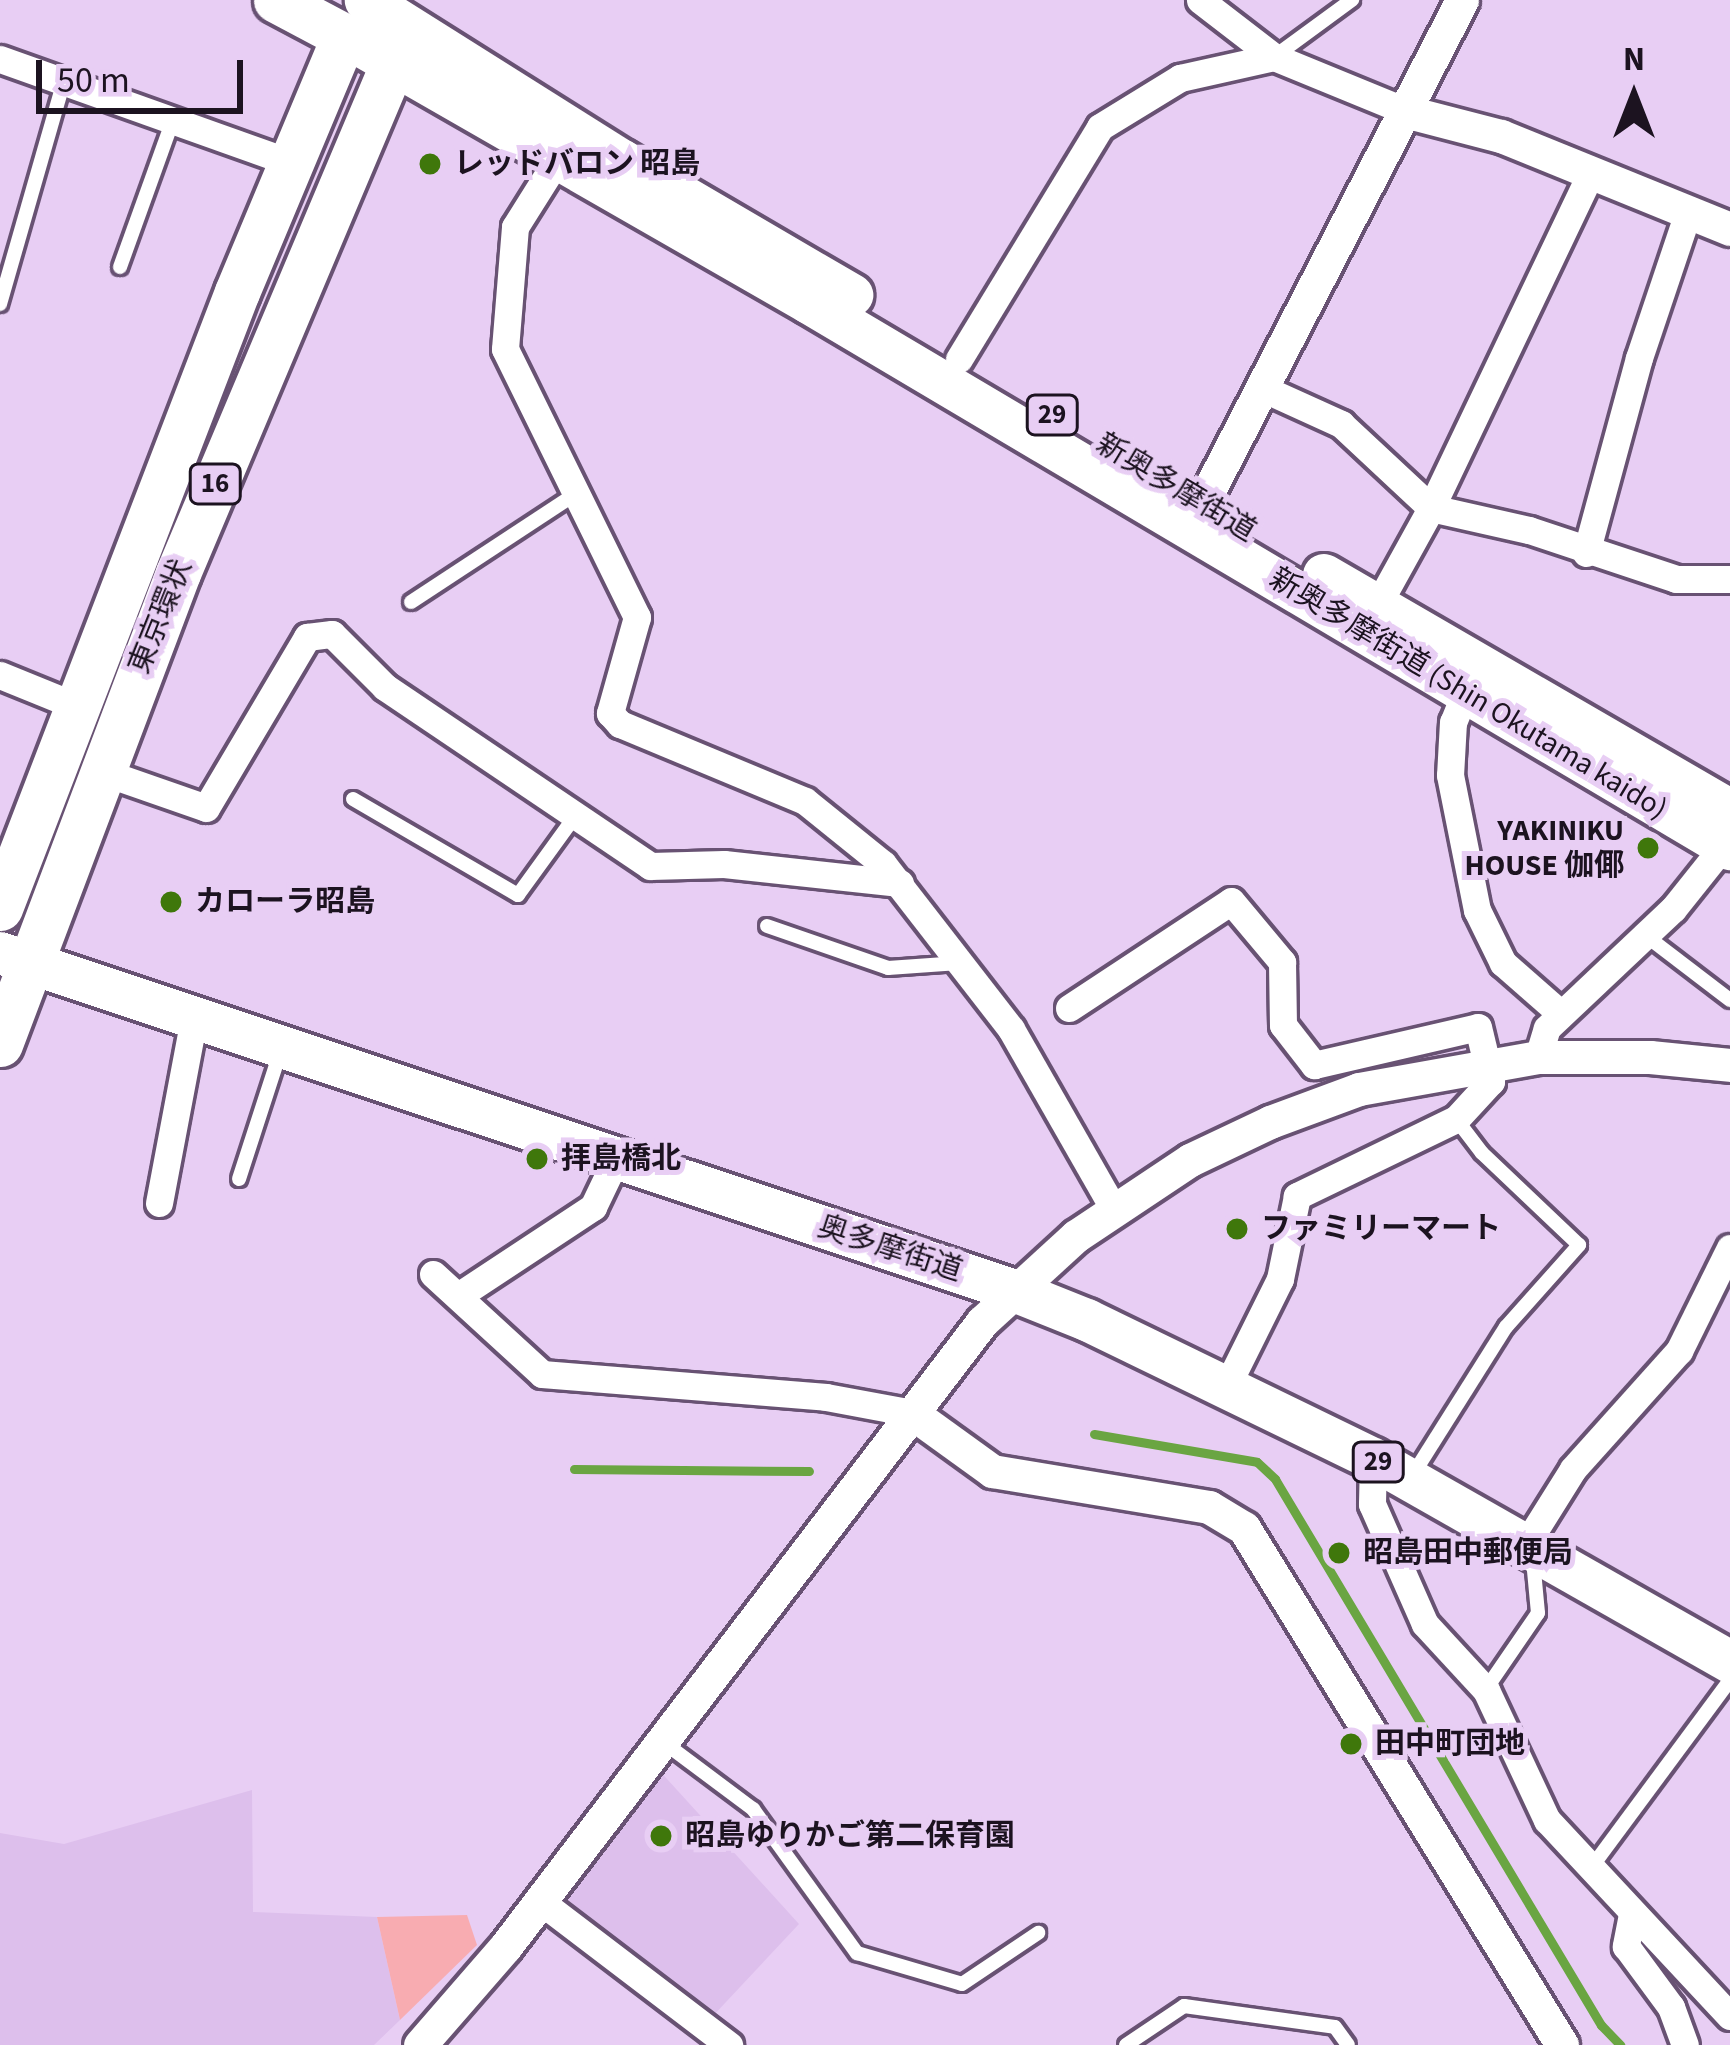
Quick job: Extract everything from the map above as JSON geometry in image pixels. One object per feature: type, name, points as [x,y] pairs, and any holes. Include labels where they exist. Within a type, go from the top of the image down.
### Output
[{"type":"highway","points":[[276,0],[369,11],[393,63]]},
{"type":"highway","name":"東京環状","points":[[0,908],[290,162],[369,11]]},
{"type":"highway","name":"東京環状","points":[[0,1044],[14,957],[100,771],[393,63]]},
{"type":"main road","name":"新奥多摩街道","points":[[369,11],[959,359],[1196,517],[1377,606],[1729,824]]},
{"type":"main road","name":"29","points":[[393,63],[557,160]]},
{"type":"main road","name":"新奥多摩街道 (Shin Okutama kaido)","points":[[557,160],[1196,517],[1465,693],[1729,824]]},
{"type":"main road","name":"奥多摩街道","points":[[14,957],[1012,1290],[1155,1349],[1391,1470],[1528,1552],[1730,1662]]},
{"type":"street","points":[[1200,0],[1274,57],[1408,112],[1501,136],[1730,229]]},
{"type":"street","points":[[1196,517],[1462,0]]},
{"type":"street","points":[[959,359],[1100,127],[1180,78],[1274,57]]},
{"type":"street","points":[[0,59],[175,117],[290,162]]},
{"type":"street","points":[[557,160],[514,226],[505,349],[637,617],[610,712],[620,724],[805,801],[900,884],[964,962],[1032,1062],[1113,1208]]},
{"type":"street","points":[[1377,606],[1431,508],[1591,172]]},
{"type":"street","points":[[1586,553],[1640,358],[1688,212]]},
{"type":"street","points":[[1264,389],[1341,424],[1431,508],[1529,530],[1586,553],[1676,578],[1730,579]]},
{"type":"street","points":[[100,771],[206,808],[307,638],[332,634],[385,687],[650,866],[724,864],[900,884]]},
{"type":"street","points":[[0,675],[76,706]]},
{"type":"street","points":[[1465,693],[1454,722],[1450,775],[1477,910],[1503,963],[1561,1014]]},
{"type":"street","points":[[1538,1057],[1547,1028],[1709,869],[1729,824]]},
{"type":"street","points":[[1069,1008],[1231,901],[1282,962],[1282,1025],[1314,1065],[1478,1027],[1491,1063],[1491,1081],[1456,1119],[1297,1196],[1280,1279],[1227,1386]]},
{"type":"street","points":[[159,1203],[194,1018]]},
{"type":"street","points":[[421,2045],[540,1901],[912,1413],[1012,1290],[1113,1208],[1190,1160],[1313,1104],[1421,1074],[1538,1057],[1650,1057],[1730,1065]]},
{"type":"street","points":[[458,1296],[593,1207],[615,1161]]},
{"type":"street","points":[[1528,1552],[1573,1469],[1678,1351],[1730,1248]]},
{"type":"street","points":[[433,1274],[542,1374],[826,1397],[912,1413],[992,1471],[1209,1507],[1244,1528],[1562,2045]]},
{"type":"street","points":[[1391,1470],[1372,1504],[1425,1624],[1486,1690],[1547,1820],[1727,2008]]},
{"type":"street","points":[[540,1901],[729,2045]]},
{"type":"street","points":[[1632,1913],[1626,1946],[1671,2007],[1685,2045]]},
{"type":"lane","points":[[1274,57],[1352,0]]},
{"type":"lane","points":[[0,304],[64,80]]},
{"type":"lane","points":[[120,267],[175,117]]},
{"type":"lane","points":[[411,602],[577,493]]},
{"type":"lane","points":[[352,799],[518,896],[576,815]]},
{"type":"lane","points":[[767,926],[888,968],[964,962]]},
{"type":"lane","points":[[1645,935],[1730,1000]]},
{"type":"lane","points":[[239,1179],[282,1048]]},
{"type":"lane","points":[[1391,1470],[1580,1245],[1482,1153],[1456,1119]]},
{"type":"lane","points":[[1486,1690],[1538,1613],[1528,1552]]},
{"type":"lane","points":[[1592,1868],[1730,1680]]},
{"type":"lane","points":[[662,1741],[753,1809],[857,1953],[962,1984],[1038,1933]]},
{"type":"lane","points":[[1126,2045],[1184,2006],[1335,2027],[1348,2045]]},
{"type":"shaded area","name":"昭島ゆりかご第二保育園","points":[[657,1768],[799,1924],[711,2018],[552,1903]]},
{"type":"shaded area","points":[[252,1790],[253,1912],[377,1917],[400,2020],[374,2045],[0,2045],[0,1833],[64,1844]]},
{"type":"shaded area","points":[[467,1915],[477,1945],[400,2020],[377,1917]]},
{"type":"waterway","points":[[1094,1434],[1257,1462],[1275,1479],[1601,2025],[1620,2045]]},
{"type":"waterway","points":[[574,1469],[809,1471]]},
{"type":"place","name":"レッドバロン 昭島","points":[[430,164]]},
{"type":"place","name":"YAKINIKU HOUSE 伽倻","points":[[1648,848]]},
{"type":"place","name":"カローラ昭島","points":[[171,902]]},
{"type":"place","name":"拝島橋北","points":[[537,1159]]},
{"type":"place","name":"ファミリーマート","points":[[1237,1229]]},
{"type":"place","name":"昭島田中郵便局","points":[[1339,1553]]},
{"type":"place","name":"田中町団地","points":[[1351,1744]]},
{"type":"place","name":"昭島ゆりかご第二保育園","points":[[661,1836]]}]
